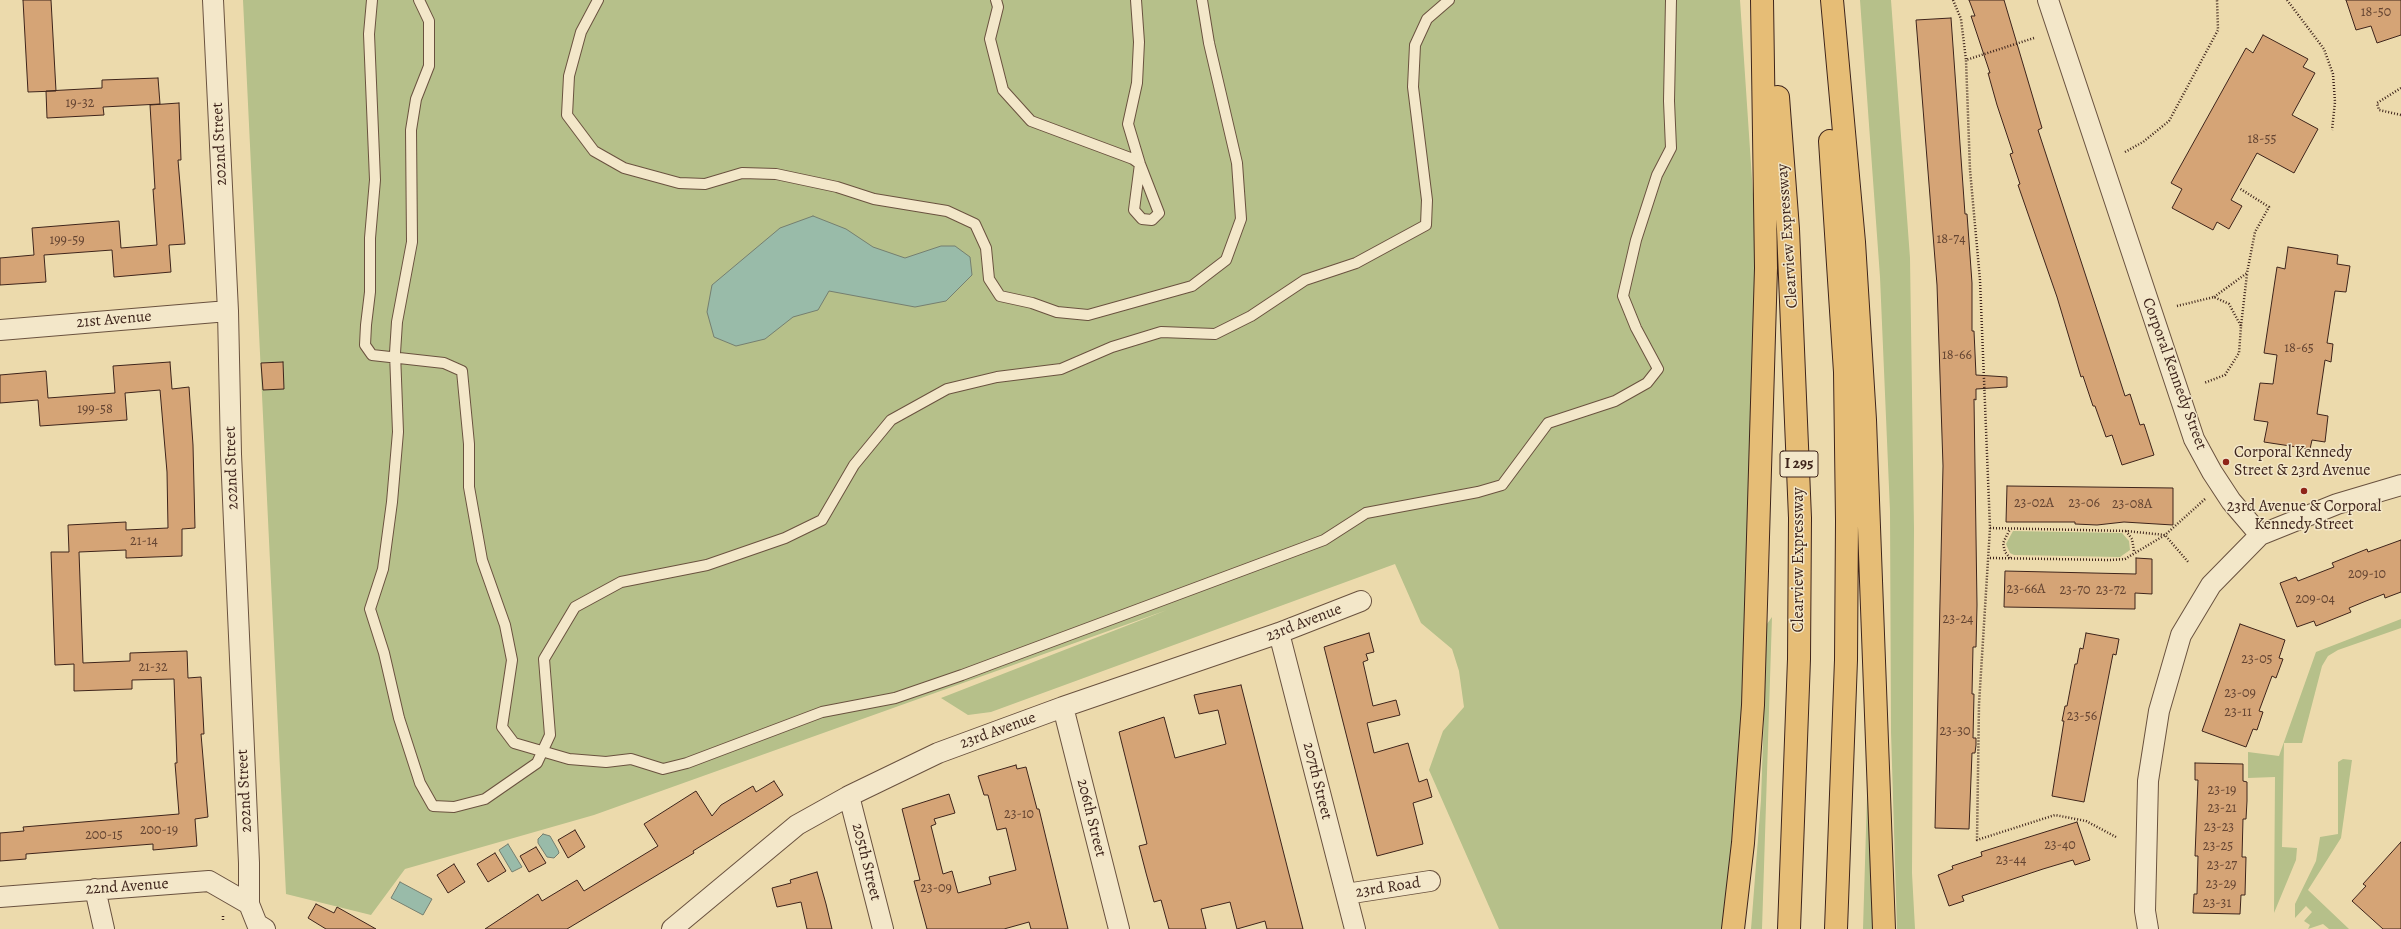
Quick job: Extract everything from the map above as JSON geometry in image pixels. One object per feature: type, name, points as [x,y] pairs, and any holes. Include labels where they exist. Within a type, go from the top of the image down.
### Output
[{"type":"highway","points":[[1733,929],[1743,843],[1754,681],[1766,268],[1762,0]]},
{"type":"highway","name":"Clearview Expressway","points":[[1770,0],[1788,229],[1800,518],[1799,659],[1788,929]]},
{"type":"highway","points":[[1821,0],[1845,372],[1847,521],[1846,660],[1836,929]]},
{"type":"highway","points":[[1832,0],[1854,242],[1865,420],[1884,929]]},
{"type":"street","name":"202nd Street","points":[[213,0],[228,312],[231,454],[249,863],[249,904],[257,924],[265,929]]},
{"type":"street","name":"Corporal Kennedy Street","points":[[2048,0],[2194,439],[2212,472],[2231,501],[2260,536]]},
{"type":"street","name":"21st Avenue","points":[[0,330],[228,312]]},
{"type":"street","points":[[2148,929],[2145,911],[2148,782],[2161,703],[2181,636],[2203,597],[2211,585],[2260,536],[2336,504],[2401,485]]},
{"type":"street","name":"23rd Avenue","points":[[672,929],[797,825],[849,796],[938,753],[1063,707],[1279,633],[1361,601]]},
{"type":"street","name":"207th Street","points":[[1279,633],[1355,929]]},
{"type":"street","name":"206th Street","points":[[1063,707],[1119,929]]},
{"type":"street","name":"205th Street","points":[[849,796],[883,929]]},
{"type":"street","name":"22nd Avenue","points":[[0,897],[209,881],[249,904]]},
{"type":"street","name":"23rd Road","points":[[1346,894],[1430,881]]},
{"type":"street","points":[[95,890],[104,929]]},
{"type":"lane","points":[[372,0],[369,34],[375,180],[370,238],[370,292],[365,345],[372,355],[444,363],[462,371],[469,444],[470,486],[478,538],[482,560],[505,626],[512,660],[502,727],[514,743],[543,750],[569,759],[606,762],[631,759],[663,769],[687,763],[822,712],[895,698],[962,675],[1324,540],[1366,513],[1421,501],[1478,492],[1502,485],[1548,423],[1615,401],[1646,383],[1658,369],[1636,328],[1623,296],[1638,232],[1657,175],[1671,148],[1669,101],[1671,0]]},
{"type":"lane","points":[[419,0],[428,21],[429,66],[416,99],[411,130],[412,242],[398,322],[396,357],[398,432],[392,502],[383,569],[370,609],[384,653],[399,718],[420,783],[433,806],[454,807],[485,799],[537,763],[550,735],[544,659],[575,607],[622,582],[707,565],[785,538],[822,520],[854,465],[891,420],[948,389],[997,377],[1061,369],[1112,347],[1161,332],[1214,334],[1251,316],[1304,280],[1356,263],[1426,225],[1427,200],[1413,87],[1415,45],[1427,20],[1449,0]]},
{"type":"lane","points":[[598,0],[579,40],[569,76],[567,115],[594,151],[624,168],[679,182],[705,184],[742,173],[776,174],[837,187],[874,199],[948,210],[975,224],[986,248],[989,279],[1000,296],[1032,303],[1057,312],[1088,315],[1192,286],[1226,260],[1241,219],[1238,163],[1209,43],[1202,0]]},
{"type":"lane","points":[[996,0],[998,7],[990,38],[1003,90],[1031,121],[1133,159],[1140,164]]},
{"type":"lane","points":[[1136,0],[1139,49],[1137,83],[1128,124],[1140,164],[1158,213],[1152,220],[1142,219],[1134,210],[1140,164]]},
{"type":"path","points":[[1953,0],[1961,19],[1966,60],[1970,170],[1980,280],[1990,528],[1990,558],[1979,704],[1977,840],[2055,815],[2086,820],[2116,837]]},
{"type":"path","points":[[2125,152],[2143,142],[2169,121],[2218,30],[2217,0]]},
{"type":"path","points":[[2287,0],[2324,49],[2333,74],[2335,102],[2332,130]]},
{"type":"path","points":[[1966,60],[2034,38]]},
{"type":"path","points":[[2401,88],[2377,103],[2379,110],[2401,115]]},
{"type":"path","points":[[2204,383],[2225,376],[2239,353],[2247,273],[2254,232],[2269,207],[2239,188]]},
{"type":"path","points":[[2177,306],[2214,297],[2247,273]]},
{"type":"path","points":[[2214,297],[2228,304],[2241,326]]},
{"type":"path","points":[[1990,558],[2125,559],[2134,551],[2165,535],[2205,499]]},
{"type":"path","points":[[1990,528],[2126,531],[2165,535],[2189,563]]},
{"type":"path","points":[[2010,558],[2005,552],[2003,543],[2011,528]]},
{"type":"path","points":[[2126,531],[2132,539],[2134,551]]},
{"type":"path","points":[[223,916],[223,922]]},
{"type":"green space","points":[[243,0],[1740,0],[1757,254],[1748,580],[1737,793],[1725,929],[1499,929],[1429,770],[1443,731],[1464,707],[1459,671],[1452,649],[1421,623],[1395,564],[991,712],[968,715],[941,698],[1167,610],[594,815],[405,869],[371,915],[286,894]]},
{"type":"green space","points":[[1860,0],[1891,0],[1910,258],[1914,529],[1912,873],[1915,929],[1897,929],[1891,732],[1890,511],[1880,277]]},
{"type":"green space","points":[[2013,531],[2122,533],[2129,541],[2130,550],[2120,557],[2014,555],[2010,553],[2006,544]]},
{"type":"green space","points":[[1772,617],[1762,929],[1751,929],[1761,800],[1767,624]]},
{"type":"green space","points":[[2401,619],[2401,628],[2338,650],[2328,656],[2322,666],[2302,743],[2284,743],[2282,847],[2297,848],[2296,860],[2274,913],[2275,777],[2248,778],[2248,752],[2279,756],[2316,652]]},
{"type":"green space","points":[[1869,730],[1876,929],[1863,929]]},
{"type":"green space","points":[[2343,759],[2352,760],[2341,838],[2308,890],[2349,929],[2329,929],[2323,924],[2308,929],[2310,925],[2304,921],[2312,912],[2306,906],[2295,918],[2295,904],[2316,861],[2320,837],[2338,834],[2338,762]]},
{"type":"shaded area","points":[[813,216],[846,229],[873,247],[905,258],[941,246],[955,246],[970,257],[972,275],[946,301],[915,307],[829,291],[818,310],[793,317],[765,339],[736,346],[714,337],[707,312],[712,285],[780,228]]},
{"type":"shaded area","points":[[543,834],[550,836],[558,850],[559,853],[554,858],[547,857],[538,843],[538,839]]},
{"type":"shaded area","points":[[508,844],[522,867],[512,872],[499,850]]},
{"type":"shaded area","points":[[400,882],[432,899],[423,915],[391,898]]},
{"type":"building","points":[[23,0],[51,0],[56,91],[28,92]]},
{"type":"building","points":[[1969,0],[2004,0],[2042,128],[2038,130],[2125,396],[2130,394],[2140,425],[2144,424],[2154,455],[2122,465],[2112,435],[2106,437],[2095,406],[2093,406],[2083,376],[2081,377],[2057,297],[2018,185],[2020,184],[2010,154],[2013,153],[1997,105],[1988,73],[1990,73],[1971,16],[1975,16]]},
{"type":"building","points":[[2346,0],[2401,0],[2401,35],[2377,43],[2371,26],[2356,30]]},
{"type":"building","points":[[1951,18],[1965,214],[1967,214],[1972,283],[1972,331],[1974,331],[1976,375],[2007,377],[2007,387],[1976,389],[1976,400],[1974,399],[1977,605],[1976,647],[1973,647],[1972,694],[1974,694],[1973,738],[1976,738],[1976,745],[1975,753],[1972,753],[1969,829],[1935,828],[1943,466],[1937,285],[1916,20]]},
{"type":"building","points":[[2263,35],[2308,59],[2303,67],[2315,73],[2292,115],[2318,129],[2294,173],[2257,153],[2231,200],[2242,206],[2229,229],[2217,222],[2213,230],[2172,208],[2182,189],[2171,183],[2246,48],[2253,53]]},
{"type":"building","points":[[158,78],[160,104],[103,107],[104,115],[47,118],[46,91],[102,88],[102,80]]},
{"type":"building","points":[[179,103],[181,160],[178,160],[185,244],[169,245],[171,272],[114,277],[112,250],[44,255],[46,282],[0,285],[0,258],[34,255],[32,228],[119,221],[121,248],[157,245],[150,105]]},
{"type":"building","points":[[2288,247],[2338,255],[2337,264],[2350,266],[2346,292],[2335,291],[2327,343],[2333,344],[2331,362],[2325,360],[2317,414],[2328,416],[2325,442],[2312,440],[2310,449],[2264,442],[2268,422],[2254,420],[2260,383],[2273,384],[2277,355],[2264,353],[2277,267],[2285,269]]},
{"type":"building","points":[[170,362],[172,389],[189,387],[193,445],[195,528],[182,529],[182,556],[126,558],[126,550],[79,552],[83,663],[130,661],[130,653],[187,651],[188,678],[201,677],[204,734],[201,734],[208,817],[195,819],[197,846],[153,850],[153,844],[26,854],[26,859],[0,861],[0,833],[24,831],[23,827],[179,814],[175,763],[177,763],[174,679],[132,680],[132,689],[74,691],[74,664],[55,665],[51,552],[69,552],[68,525],[126,522],[126,530],[168,528],[167,472],[160,390],[125,393],[127,420],[40,426],[38,400],[0,403],[0,375],[46,371],[48,398],[115,393],[113,366]]},
{"type":"building","points":[[283,362],[284,389],[263,390],[261,363]]},
{"type":"building","points":[[2007,486],[2173,488],[2173,525],[2124,522],[2097,525],[2075,524],[2075,522],[2006,522]]},
{"type":"building","points":[[2401,540],[2401,592],[2385,598],[2384,594],[2366,601],[2349,608],[2351,612],[2316,626],[2314,621],[2297,627],[2280,583],[2296,577],[2298,581],[2334,567],[2332,563],[2367,549],[2368,552]]},
{"type":"building","points":[[2136,558],[2152,559],[2152,594],[2135,593],[2135,609],[2004,607],[2005,571],[2136,574]]},
{"type":"building","points":[[2240,624],[2285,640],[2279,658],[2283,659],[2276,678],[2272,676],[2259,711],[2263,712],[2257,730],[2253,729],[2246,747],[2202,731]]},
{"type":"building","points":[[1369,633],[1374,652],[1366,654],[1368,660],[1363,662],[1373,706],[1396,700],[1400,715],[1367,723],[1374,753],[1408,743],[1419,782],[1427,779],[1432,797],[1413,803],[1423,844],[1377,856],[1324,647]]},
{"type":"building","points":[[2086,633],[2119,639],[2116,655],[2113,654],[2084,802],[2052,796],[2065,706],[2067,706],[2075,664],[2077,664],[2080,648],[2083,649]]},
{"type":"building","points":[[1241,685],[1303,929],[1267,929],[1265,921],[1237,929],[1230,902],[1201,909],[1206,929],[1169,929],[1161,900],[1154,902],[1139,846],[1147,844],[1119,732],[1164,717],[1175,758],[1226,744],[1218,710],[1199,714],[1194,695]]},
{"type":"building","points":[[2195,763],[2243,764],[2243,781],[2247,782],[2247,801],[2246,819],[2243,819],[2242,857],[2246,857],[2245,895],[2241,895],[2240,914],[2193,913],[2194,894],[2197,894],[2198,856],[2195,856],[2198,780],[2195,780]]},
{"type":"building","points":[[1016,765],[1017,769],[1026,767],[1037,809],[1039,809],[1068,929],[1031,929],[1029,922],[1004,929],[927,929],[914,881],[920,880],[902,809],[949,794],[955,813],[934,819],[936,824],[931,826],[943,874],[952,871],[958,893],[991,884],[989,877],[1016,870],[1006,828],[997,830],[988,795],[984,795],[978,776]]},
{"type":"building","points":[[774,781],[783,795],[693,851],[694,853],[567,929],[485,929],[538,894],[542,901],[577,880],[584,891],[658,846],[644,824],[696,791],[712,816],[721,805],[753,786],[756,792]]},
{"type":"building","points":[[2077,822],[2090,860],[2075,865],[2073,860],[2043,869],[1962,896],[1964,901],[1949,906],[1938,875],[1953,869],[1952,866],[1982,856],[1981,852]]},
{"type":"building","points":[[575,830],[585,847],[568,858],[558,840]]},
{"type":"building","points":[[2401,842],[2401,929],[2383,929],[2352,901],[2366,886],[2363,884]]},
{"type":"building","points":[[536,847],[546,863],[529,872],[520,856]]},
{"type":"building","points":[[495,853],[506,871],[488,882],[477,864]]},
{"type":"building","points":[[454,864],[465,882],[448,893],[437,875]]},
{"type":"building","points":[[817,872],[832,929],[807,929],[801,902],[777,907],[772,888],[791,883],[790,880]]},
{"type":"building","points":[[316,904],[334,913],[337,907],[376,929],[326,929],[308,918]]},
{"type":"place","name":"Corporal Kennedy Street & 23rd Avenue","points":[[2226,462]]},
{"type":"place","name":"23rd Avenue & Corporal Kennedy Street","points":[[2304,491]]}]
